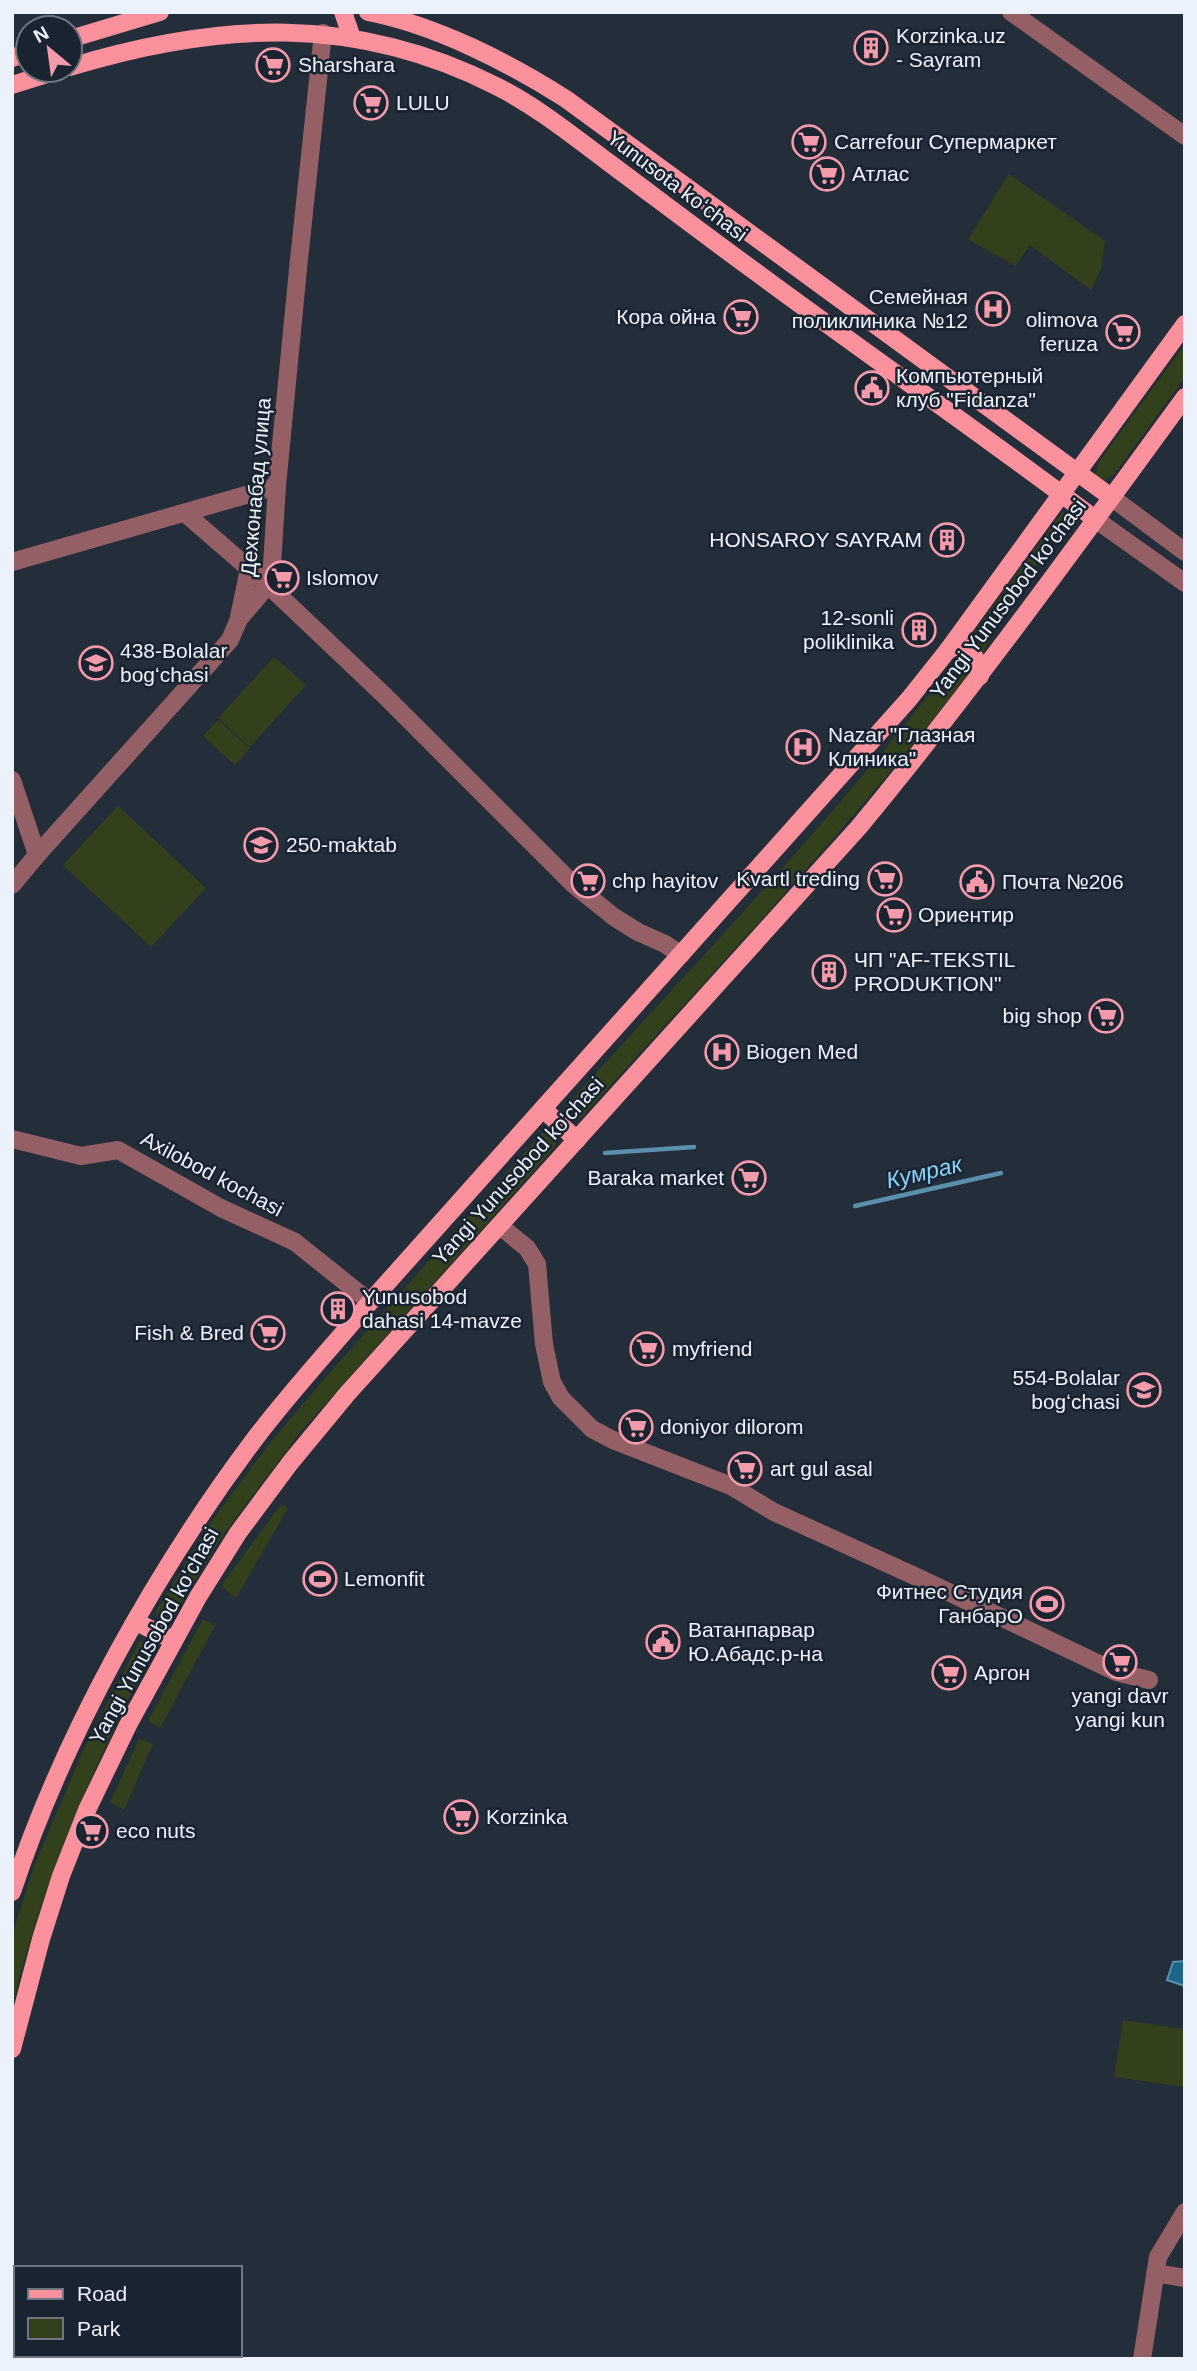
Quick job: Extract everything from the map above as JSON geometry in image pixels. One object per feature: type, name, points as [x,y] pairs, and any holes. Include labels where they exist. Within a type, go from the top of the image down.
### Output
[{"type":"main road","points":[[84,35],[160,12]]},
{"type":"main road","name":"Дехконабад улица","points":[[323,33],[341,12],[352,38]]},
{"type":"main road","name":"Yunusota koʻchasi","points":[[368,12],[420,27],[489,55],[522,71],[566,99],[1111,497]]},
{"type":"main road","name":"Yunusota koʻchasi","points":[[84,63],[156,44],[220,34],[285,31],[323,33],[410,52],[495,85],[521,100],[1096,519]]},
{"type":"main road","name":"Yangi Yunusobod ko'chasi","points":[[12,1892],[35,1830],[68,1755],[136,1622],[180,1549],[243,1456],[288,1398],[370,1302],[909,699],[948,650],[1185,324]]},
{"type":"main road","name":"Yangi Yunusobod ko'chasi","points":[[12,2049],[41,1939],[75,1842],[104,1774],[173,1640],[228,1550],[290,1463],[347,1394],[859,827],[980,676],[1185,397]]},
{"type":"main road","points":[[948,650],[957,646],[968,649],[978,662],[980,676]]},
{"type":"main road","points":[[543,1110],[577,1140]]},
{"type":"main road","points":[[136,1622],[173,1640]]},
{"type":"street","points":[[1011,12],[1185,136]]},
{"type":"street","name":"Дехконабад улица","points":[[323,33],[268,585],[385,696],[573,884],[622,922],[681,955]]},
{"type":"street","points":[[12,562],[277,486]]},
{"type":"street","name":"Yunusota koʻchasi","points":[[1111,497],[1185,552]]},
{"type":"street","points":[[186,514],[268,585],[239,619]]},
{"type":"street","name":"Yunusota koʻchasi","points":[[1096,519],[1185,583]]},
{"type":"street","points":[[12,885],[230,640],[239,619],[249,569]]},
{"type":"street","points":[[12,780],[37,855]]},
{"type":"street","name":"Axilobod kochasi","points":[[12,1139],[81,1156],[118,1150],[221,1208],[295,1242],[370,1302]]},
{"type":"street","points":[[500,1226],[527,1248],[537,1264],[544,1344],[552,1382],[561,1398],[592,1429],[613,1440],[731,1486],[774,1512],[1116,1672],[1149,1680]]},
{"type":"street","points":[[1142,2359],[1158,2257],[1185,2212]]},
{"type":"street","points":[[1155,2273],[1185,2278]]},
{"type":"green space","points":[[1009,174],[1105,241],[1101,269],[1091,290],[1030,245],[1015,266],[968,239]]},
{"type":"green space","points":[[1185,344],[1185,377],[1115,473],[1099,483],[1094,480],[1099,462]]},
{"type":"green space","points":[[1063,511],[1071,516],[1008,605],[983,653],[968,641]]},
{"type":"green space","points":[[274,657],[306,685],[250,747],[218,718]]},
{"type":"green space","points":[[959,659],[968,664],[969,673],[877,788],[582,1117],[575,1121],[568,1119],[565,1111],[567,1105],[814,832]]},
{"type":"green space","points":[[218,720],[250,748],[235,765],[203,736]]},
{"type":"green space","points":[[118,806],[206,888],[151,947],[63,865]]},
{"type":"green space","points":[[547,1132],[555,1138],[556,1146],[302,1430],[223,1535],[172,1619],[161,1622],[156,1611],[209,1525],[269,1444],[541,1134]]},
{"type":"green space","points":[[281,1504],[288,1508],[236,1598],[221,1586]]},
{"type":"green space","points":[[203,1619],[215,1626],[160,1728],[148,1721]]},
{"type":"green space","points":[[139,1642],[151,1643],[153,1651],[109,1738],[71,1825],[39,1914],[12,2007],[12,1936],[34,1866],[83,1751]]},
{"type":"green space","points":[[139,1739],[153,1744],[124,1810],[110,1802]]},
{"type":"green space","points":[[1123,2020],[1185,2029],[1185,2087],[1114,2077]]},
{"type":"water","points":[[1185,1961],[1185,1986],[1167,1980],[1173,1962]]},
{"type":"waterway","name":"Кумрак","points":[[605,1153],[694,1147]]},
{"type":"waterway","name":"Кумрак","points":[[855,1206],[1001,1173]]},
{"type":"place","name":"Korzinka.uz - Sayram","points":[[871,48]]},
{"type":"place","name":"Sharshara","points":[[273,65]]},
{"type":"place","name":"LULU","points":[[371,103]]},
{"type":"place","name":"Carrefour Супермаркет","points":[[809,142]]},
{"type":"place","name":"Атлас","points":[[827,174]]},
{"type":"place","name":"Семейная поликлиника №12","points":[[993,309]]},
{"type":"place","name":"Кора ойна","points":[[741,317]]},
{"type":"place","name":"olimova feruza","points":[[1123,332]]},
{"type":"place","name":"Компьютерный клуб \"Fidanza\"","points":[[872,388]]},
{"type":"place","name":"HONSAROY SAYRAM","points":[[947,540]]},
{"type":"place","name":"Islomov","points":[[282,578]]},
{"type":"place","name":"12-sonli poliklinika","points":[[919,630]]},
{"type":"place","name":"438-Bolalar bogʻchasi","points":[[96,663]]},
{"type":"place","name":"Nazar \"Глазная Клиника\"","points":[[803,747]]},
{"type":"place","name":"250-maktab","points":[[261,845]]},
{"type":"place","name":"Kvartl treding","points":[[885,879]]},
{"type":"place","name":"chp hayitov","points":[[588,881]]},
{"type":"place","name":"Почта №206","points":[[977,882]]},
{"type":"place","name":"Ориентир","points":[[894,915]]},
{"type":"place","name":"ЧП \"AF-TEKSTIL PRODUKTION\"","points":[[829,972]]},
{"type":"place","name":"big shop","points":[[1106,1016]]},
{"type":"place","name":"Biogen Med","points":[[722,1052]]},
{"type":"place","name":"Baraka market","points":[[749,1178]]},
{"type":"place","name":"Yunusobod dahasi 14-mavze","points":[[338,1309]]},
{"type":"place","name":"Fish & Bred","points":[[268,1333]]},
{"type":"place","name":"myfriend","points":[[647,1349]]},
{"type":"place","name":"554-Bolalar bogʻchasi","points":[[1144,1390]]},
{"type":"place","name":"doniyor dilorom","points":[[636,1427]]},
{"type":"place","name":"art gul asal","points":[[745,1469]]},
{"type":"place","name":"Lemonfit","points":[[320,1579]]},
{"type":"place","name":"Фитнес Студия ГанбарО","points":[[1047,1604]]},
{"type":"place","name":"Ватанпарвар Ю.Абадс.р-на","points":[[663,1642]]},
{"type":"place","name":"yangi davr yangi kun","points":[[1120,1662]]},
{"type":"place","name":"Аргон","points":[[949,1673]]},
{"type":"place","name":"Korzinka","points":[[461,1817]]},
{"type":"place","name":"eco nuts","points":[[91,1831]]}]
